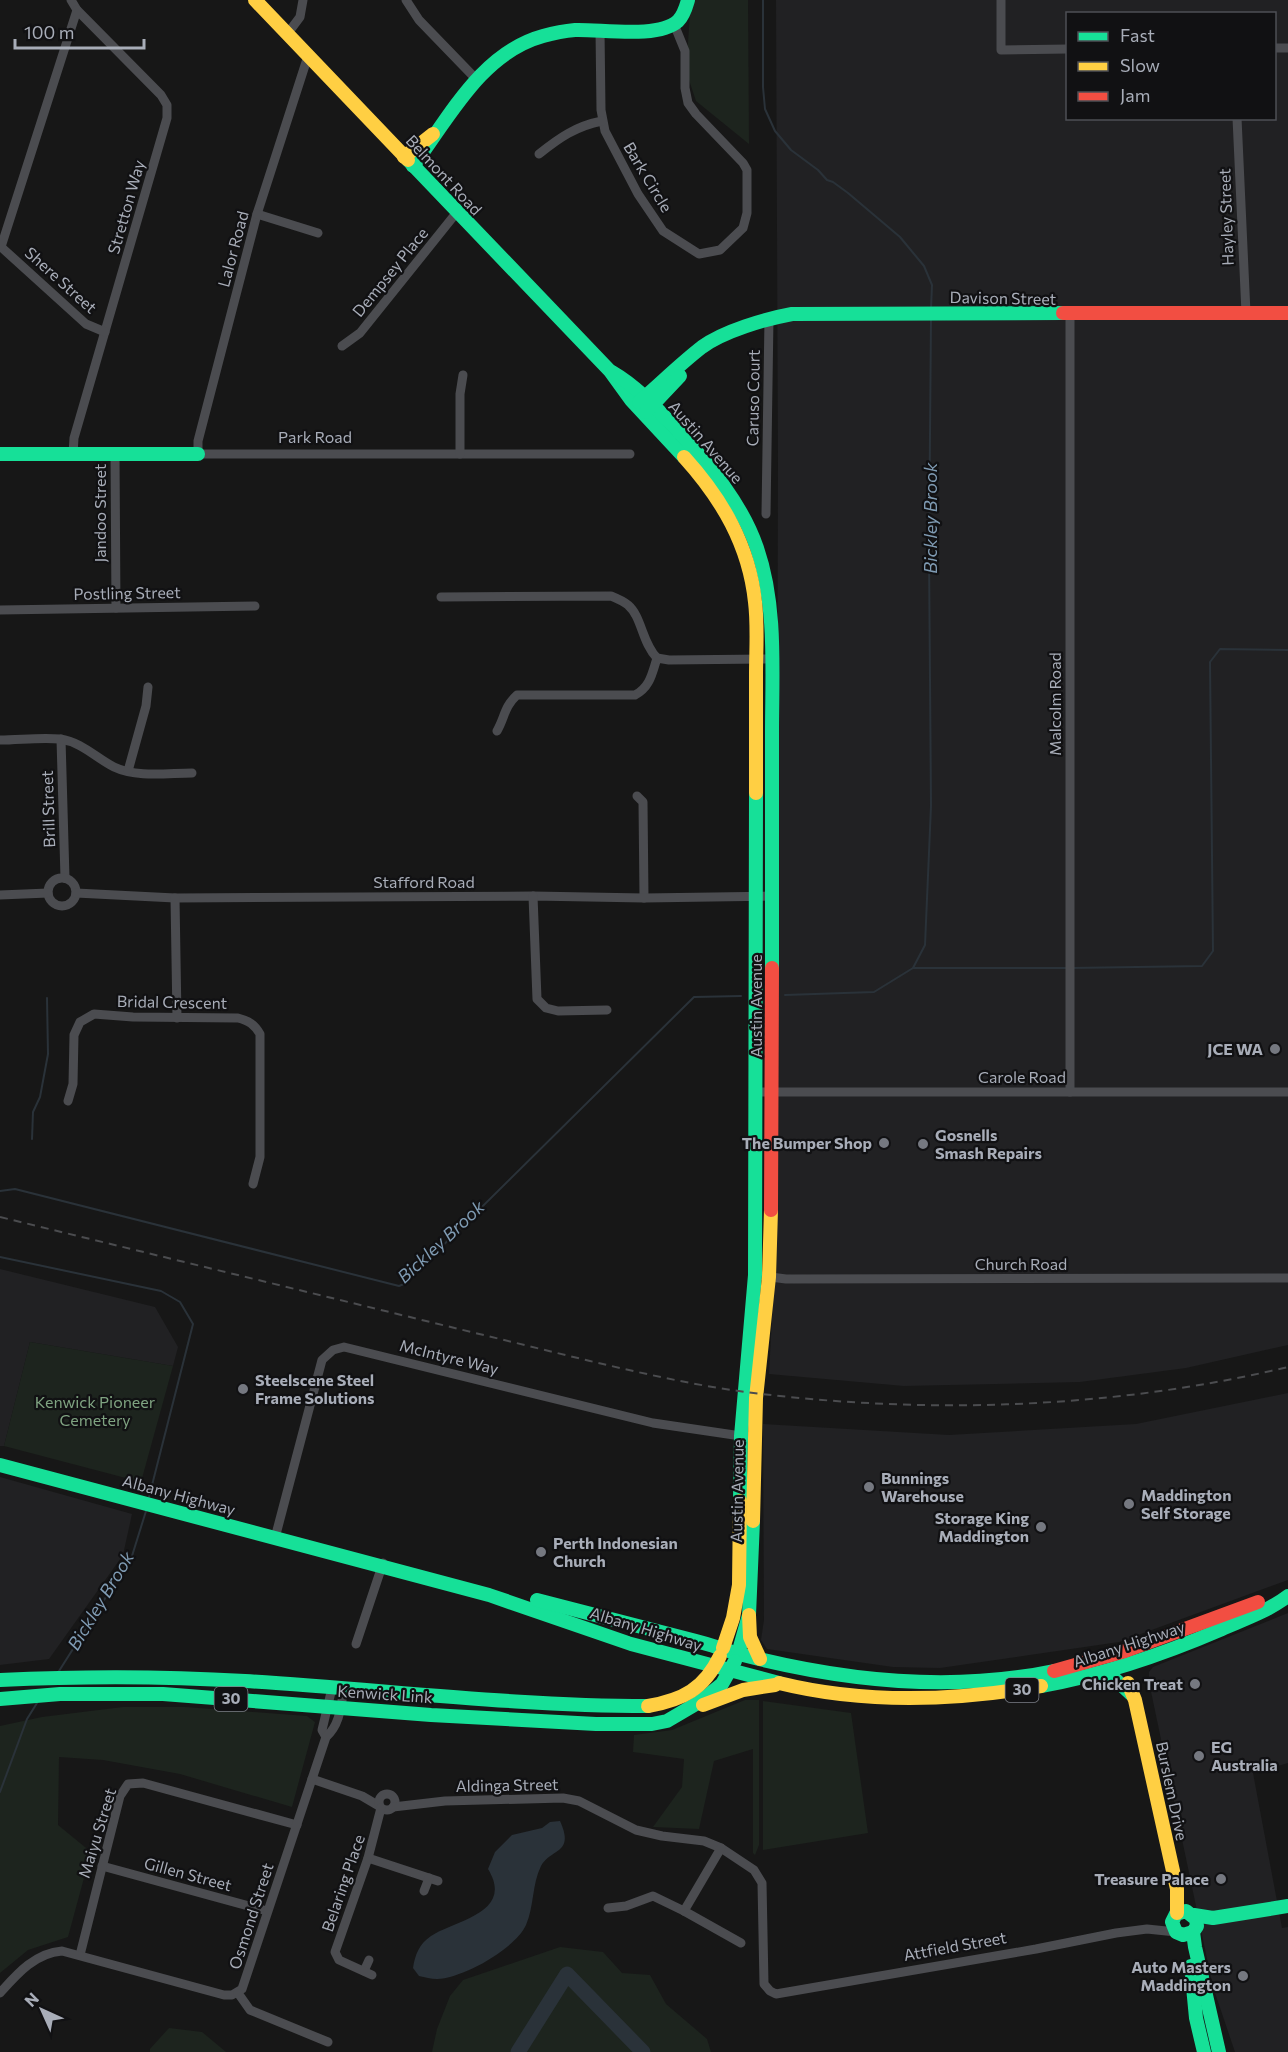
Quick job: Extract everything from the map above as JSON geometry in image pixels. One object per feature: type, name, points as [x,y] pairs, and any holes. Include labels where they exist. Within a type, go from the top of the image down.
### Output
[{"type":"main road","name":"Belmont Road","points":[[255,0],[610,371],[630,382],[644,405]]},
{"type":"main road","points":[[409,161],[438,130],[477,80],[507,52],[532,39],[559,32],[647,30],[665,34],[688,21],[691,13],[689,0]]},
{"type":"main road","name":"Davison Street","points":[[644,405],[723,338],[745,326],[769,318],[792,314],[1288,314]]},
{"type":"main road","name":"Austin Avenue","points":[[644,405],[728,490],[761,558],[769,597],[772,659],[772,1188],[747,1437],[739,1585],[733,1618],[723,1648]]},
{"type":"main road","name":"Austin Avenue","points":[[644,405],[704,480],[727,515],[741,544],[751,577],[755,601],[756,1092],[762,1276]]},
{"type":"main road","name":"Park Road","points":[[0,454],[198,454]]},
{"type":"main road","name":"Austin Avenue","points":[[738,1654],[749,1615],[747,1437]]},
{"type":"main road","name":"Albany Highway","points":[[0,1456],[163,1504],[383,1563],[723,1648],[738,1654],[850,1676],[910,1682],[955,1683],[1018,1678],[1125,1658]]},
{"type":"main road","name":"Albany Highway","points":[[0,1465],[138,1497]]},
{"type":"main road","name":"Albany Highway","points":[[383,1563],[489,1595],[631,1644],[782,1684],[856,1697],[928,1697],[1008,1692],[1071,1681],[1100,1672],[1125,1658],[1270,1598],[1286,1597]]},
{"type":"main road","points":[[749,1615],[750,1637],[760,1659]]},
{"type":"main road","name":"Kenwick Link","points":[[1,1680],[61,1676],[169,1676],[611,1705],[663,1704],[676,1701],[697,1688],[715,1666],[723,1648]]},
{"type":"main road","name":"Kenwick Link","points":[[3,1698],[60,1694],[164,1694],[596,1724],[652,1724],[667,1720],[701,1701],[722,1684],[731,1671],[738,1654]]},
{"type":"main road","points":[[663,1704],[678,1695],[688,1685],[690,1670],[684,1658]]},
{"type":"main road","name":"Burslem Drive","points":[[1125,1658],[1185,1923],[1219,2052]]},
{"type":"main road","points":[[1100,1672],[1115,1679],[1133,1697]]},
{"type":"main road","name":"30","points":[[667,1720],[732,1694],[782,1684]]},
{"type":"main road","name":"Attfield Street","points":[[1185,1923],[1288,1906]]},
{"type":"main road","name":"Burslem Drive","points":[[1185,1923],[1196,2018],[1204,2052]]},
{"type":"street","name":"Stretton Way","points":[[71,0],[77,10],[161,94],[167,105],[167,118],[74,438],[73,454]]},
{"type":"street","points":[[288,33],[300,17],[303,0]]},
{"type":"street","points":[[406,0],[419,20],[477,80]]},
{"type":"street","points":[[1000,0],[1001,50],[1066,49]]},
{"type":"street","points":[[1,247],[77,10]]},
{"type":"street","name":"Bark Circle","points":[[600,30],[604,131],[638,194],[663,231],[699,254],[720,250],[743,228],[747,213],[747,170],[688,103],[685,88],[685,51],[676,27]]},
{"type":"street","name":"Lalor Road","points":[[198,454],[198,441],[257,214],[308,56]]},
{"type":"street","name":"Hayley Street","points":[[1237,120],[1246,313]]},
{"type":"street","points":[[539,154],[568,132],[602,121]]},
{"type":"street","name":"Dempsey Place","points":[[342,346],[360,333],[457,212]]},
{"type":"street","points":[[257,214],[318,233]]},
{"type":"street","name":"Shere Street","points":[[1,247],[86,324],[105,332]]},
{"type":"street","name":"Malcolm Road","points":[[1070,315],[1070,1092]]},
{"type":"street","name":"Caruso Court","points":[[766,513],[769,318]]},
{"type":"street","points":[[460,454],[460,394],[463,375]]},
{"type":"street","name":"Jandoo Street","points":[[115,454],[116,609]]},
{"type":"street","name":"Park Road","points":[[198,454],[630,454]]},
{"type":"street","points":[[441,597],[611,596],[627,604],[633,611],[649,650],[657,658],[669,660],[772,659]]},
{"type":"street","name":"Postling Street","points":[[0,610],[255,606]]},
{"type":"street","points":[[497,731],[507,705],[517,695],[635,695],[644,690],[650,682],[657,658]]},
{"type":"street","points":[[129,771],[146,706],[148,687]]},
{"type":"street","points":[[0,740],[61,739],[78,745],[115,767],[129,771],[152,774],[192,773]]},
{"type":"street","name":"Brill Street","points":[[61,739],[65,878]]},
{"type":"street","points":[[637,796],[643,802],[644,898]]},
{"type":"street","points":[[48,893],[53,881],[65,878],[74,884],[76,893]]},
{"type":"street","name":"Stafford Road","points":[[0,895],[48,893],[54,903],[65,906],[73,901],[76,893],[175,898],[773,896]]},
{"type":"street","points":[[533,896],[537,999],[546,1008],[558,1011],[607,1010]]},
{"type":"street","points":[[175,898],[177,1018]]},
{"type":"street","name":"Bridal Crescent","points":[[68,1101],[73,1084],[74,1035],[80,1022],[94,1014],[238,1018],[249,1021],[260,1034],[260,1157],[253,1184]]},
{"type":"street","name":"Carole Road","points":[[756,1092],[1288,1092]]},
{"type":"street","name":"Church Road","points":[[762,1276],[786,1279],[1288,1278]]},
{"type":"street","name":"McIntyre Way","points":[[276,1534],[322,1360],[333,1350],[344,1347],[653,1423],[747,1437]]},
{"type":"street","points":[[356,1644],[383,1563]]},
{"type":"street","name":"Osmond Street","points":[[0,1993],[41,1956],[62,1951],[224,1995],[238,1993],[244,1985],[326,1737],[334,1731],[334,1707],[338,1688]]},
{"type":"street","name":"Aldinga Street","points":[[312,1779],[386,1805],[563,1798],[586,1804],[639,1831],[704,1841],[721,1848],[754,1870],[762,1882],[764,1984],[770,1991]]},
{"type":"street","name":"Maiyu Street","points":[[80,1955],[120,1796],[128,1784],[143,1783],[297,1824]]},
{"type":"street","name":"Belaring Place","points":[[369,1960],[368,1973],[339,1960],[335,1952],[386,1805]]},
{"type":"street","points":[[684,1911],[721,1848]]},
{"type":"street","points":[[368,1858],[434,1880],[424,1892]]},
{"type":"street","name":"Gillen Street","points":[[102,1866],[267,1911]]},
{"type":"street","points":[[608,1908],[626,1906],[653,1896],[741,1943]]},
{"type":"street","name":"Attfield Street","points":[[1147,1929],[1185,1923]]},
{"type":"street","name":"Attfield Street","points":[[770,1991],[785,1994],[1116,1933],[1185,1923]]},
{"type":"street","points":[[238,1993],[250,2010],[328,2042]]},
{"type":"shaded area","points":[[776,0],[1288,0],[1288,1345],[1186,1368],[1080,1382],[904,1386],[769,1374],[776,1243],[778,461]]},
{"type":"shaded area","points":[[0,1269],[155,1307],[178,1347],[173,1366],[30,1342],[4,1446],[0,1446]]},
{"type":"shaded area","points":[[1288,1393],[1288,1580],[1119,1642],[940,1668],[893,1667],[767,1649],[761,1640],[764,1620],[763,1424],[949,1435],[1136,1424]]},
{"type":"shaded area","points":[[0,1477],[132,1514],[123,1555],[49,1659],[0,1665]]},
{"type":"shaded area","points":[[1288,1613],[1288,1763],[1253,1773],[1282,1928],[1288,1927],[1288,2052],[1235,2052],[1213,1987],[1149,1682],[1149,1672],[1153,1667]]},
{"type":"shaded area","points":[[560,1821],[565,1839],[563,1845],[541,1866],[529,1918],[520,1934],[487,1961],[460,1974],[437,1979],[419,1976],[413,1968],[416,1954],[423,1943],[441,1930],[479,1913],[494,1896],[494,1884],[488,1869],[495,1852],[512,1835],[542,1828],[550,1822]]},
{"type":"green space","points":[[691,0],[748,0],[749,144],[696,101],[686,71]]},
{"type":"green space","name":"Kenwick Pioneer Cemetery","points":[[30,1342],[173,1366],[141,1482],[4,1446]]},
{"type":"green space","points":[[745,1700],[759,1700],[759,1845],[755,1855],[753,1853],[753,1749],[714,1761],[699,1829],[653,1827],[682,1787],[684,1759],[633,1752],[634,1735],[672,1730]]},
{"type":"green space","points":[[763,1701],[851,1713],[868,1833],[763,1850]]},
{"type":"green space","points":[[123,1707],[185,1707],[307,1716],[315,1722],[292,1807],[180,1774],[103,1760],[59,1757],[58,1825],[91,1852],[68,1937],[28,1950],[0,1973],[0,1726],[42,1717]]},
{"type":"green space","points":[[560,1947],[603,1952],[622,1973],[650,1975],[666,2004],[707,2039],[711,2052],[432,2052],[437,2029],[450,1996],[463,1980]]},
{"type":"green space","points":[[169,2028],[202,2032],[226,2052],[150,2052],[150,2049]]},
{"type":"waterway","name":"Bickley Brook","points":[[763,0],[765,109],[775,131],[791,150],[818,170],[827,180],[848,193],[900,237],[924,266],[932,285],[931,309]]},
{"type":"waterway","name":"Bickley Brook","points":[[785,995],[874,992],[913,968],[925,945],[931,806],[929,552],[931,317]]},
{"type":"waterway","points":[[1071,968],[1202,966],[1213,951],[1210,662],[1220,649],[1288,650]]},
{"type":"waterway","points":[[913,968],[1066,968]]},
{"type":"waterway","name":"Bickley Brook","points":[[0,1191],[15,1189],[399,1286],[404,1284],[694,997],[741,996]]},
{"type":"waterway","points":[[32,1139],[33,1112],[40,1097],[48,1054],[47,998]]},
{"type":"waterway","name":"Bickley Brook","points":[[0,1257],[161,1291],[180,1302],[193,1324],[149,1497]]},
{"type":"waterway","name":"Bickley Brook","points":[[59,1671],[132,1556],[146,1511]]},
{"type":"waterway","name":"Bickley Brook","points":[[0,1792],[27,1719],[37,1703]]},
{"type":"waterway","points":[[518,2052],[567,1974],[643,2052]]},
{"type":"railway","points":[[0,1217],[590,1361],[746,1392],[881,1404],[1018,1404],[1154,1392],[1288,1367]]},
{"type":"traffic: fast","points":[[413,166],[468,89],[484,72],[521,44],[571,30],[629,32],[669,27],[683,14],[688,0]]},
{"type":"traffic: fast","points":[[408,160],[610,371],[631,400],[684,457]]},
{"type":"traffic: fast","points":[[639,402],[711,341],[745,326],[781,316],[792,314],[1063,313]]},
{"type":"traffic: fast","points":[[612,372],[655,407],[713,472],[743,516],[757,548],[763,570],[771,616],[773,663],[772,968]]},
{"type":"traffic: fast","points":[[646,412],[680,376]]},
{"type":"traffic: fast","points":[[0,454],[198,454]]},
{"type":"traffic: fast","points":[[740,1501],[741,1436],[755,1275],[756,793]]},
{"type":"traffic: fast","points":[[0,1465],[489,1595],[631,1644],[779,1683]]},
{"type":"traffic: fast","points":[[738,1654],[749,1615],[753,1521]]},
{"type":"traffic: fast","points":[[1041,1686],[1110,1670],[1156,1655],[1256,1614],[1288,1596]]},
{"type":"traffic: fast","points":[[537,1600],[743,1655],[859,1677],[898,1681],[977,1681],[1054,1671]]},
{"type":"traffic: fast","points":[[0,1699],[60,1694],[163,1694],[431,1715],[596,1724],[652,1724],[667,1721],[701,1701],[722,1684],[735,1661]]},
{"type":"traffic: fast","points":[[1100,1673],[1115,1679],[1131,1694]]},
{"type":"traffic: fast","points":[[0,1680],[122,1677],[214,1679],[496,1700],[648,1706]]},
{"type":"traffic: fast","points":[[1194,1915],[1213,1918],[1288,1906]]},
{"type":"traffic: fast","points":[[1193,1932],[1183,1935],[1176,1932],[1172,1922],[1176,1914],[1186,1911],[1196,1919],[1197,1926],[1193,1932],[1195,1947],[1219,2052]]},
{"type":"traffic: fast","points":[[1191,1966],[1196,2018],[1204,2052]]},
{"type":"traffic: slow","points":[[255,0],[408,160]]},
{"type":"traffic: slow","points":[[404,157],[433,134]]},
{"type":"traffic: slow","points":[[684,457],[710,489],[732,524],[747,561],[752,581],[757,629],[756,793]]},
{"type":"traffic: slow","points":[[753,1521],[756,1398],[769,1277],[771,1210]]},
{"type":"traffic: slow","points":[[723,1648],[733,1618],[739,1585],[740,1501]]},
{"type":"traffic: slow","points":[[749,1615],[750,1637],[760,1659]]},
{"type":"traffic: slow","points":[[648,1706],[672,1700],[691,1691],[707,1677],[720,1656]]},
{"type":"traffic: slow","points":[[779,1683],[844,1694],[910,1698],[976,1695],[1041,1686]]},
{"type":"traffic: slow","points":[[1128,1683],[1135,1700],[1177,1889],[1177,1913]]},
{"type":"traffic: slow","points":[[703,1705],[743,1690],[775,1685]]},
{"type":"traffic: jam","points":[[1063,313],[1288,313]]},
{"type":"traffic: jam","points":[[771,1210],[772,968]]},
{"type":"traffic: jam","points":[[1054,1671],[1125,1651],[1258,1602]]},
{"type":"place","name":"JCE WA","points":[[1275,1049]]},
{"type":"place","name":"The Bumper Shop","points":[[884,1143]]},
{"type":"place","name":"Gosnells Smash Repairs","points":[[923,1144]]},
{"type":"place","name":"Steelscene Steel Frame Solutions","points":[[243,1389]]},
{"type":"place","name":"Bunnings Warehouse","points":[[869,1487]]},
{"type":"place","name":"Maddington Self Storage","points":[[1129,1504]]},
{"type":"place","name":"Storage King Maddington","points":[[1041,1527]]},
{"type":"place","name":"Perth Indonesian Church","points":[[541,1552]]},
{"type":"place","name":"Chicken Treat","points":[[1195,1684]]},
{"type":"place","name":"EG Australia","points":[[1199,1756]]},
{"type":"place","name":"Treasure Palace","points":[[1221,1879]]},
{"type":"place","name":"Auto Masters Maddington","points":[[1243,1976]]}]
